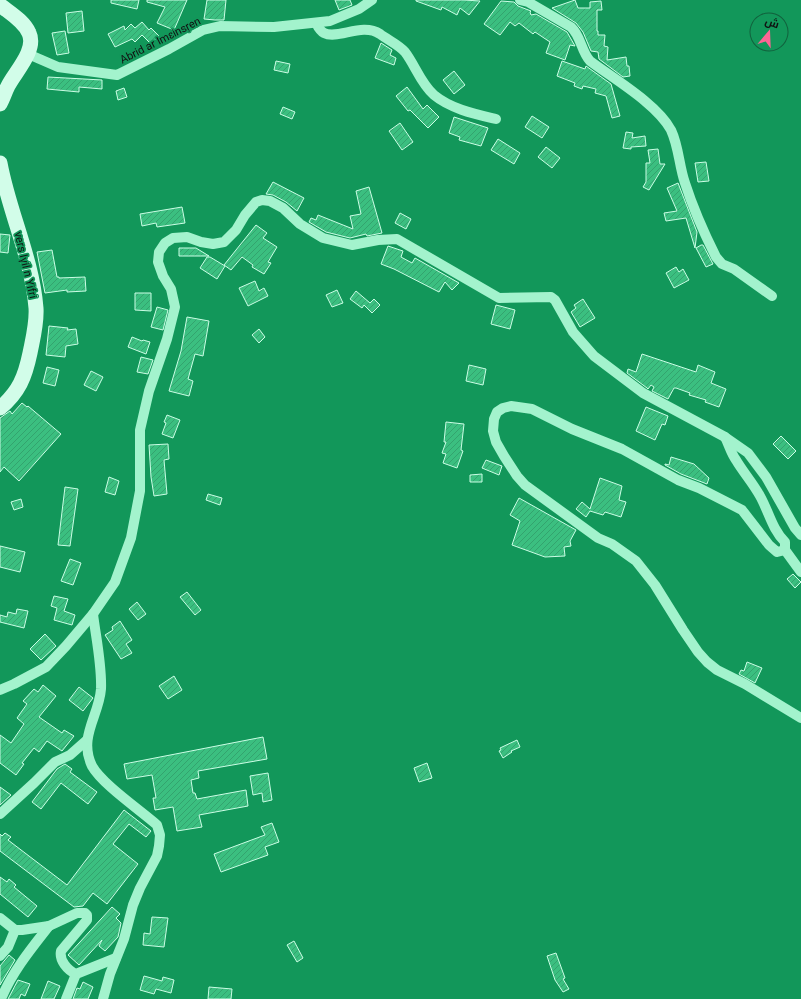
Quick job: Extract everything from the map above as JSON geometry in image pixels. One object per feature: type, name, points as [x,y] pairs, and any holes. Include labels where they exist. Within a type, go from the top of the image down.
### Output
[{"type":"main road","points":[[0,5],[24,26],[30,34],[31,43],[28,54],[8,86],[0,104]]},
{"type":"main road","name":"vers Iγil n Yifri","points":[[0,163],[28,262],[36,308],[34,333],[28,364],[19,387],[11,398],[0,408]]},
{"type":"street","name":"Abrid ar Imɛinsṛen","points":[[28,54],[58,67],[117,75],[203,30],[226,26],[274,27],[316,24],[330,21],[360,9],[372,0]]},
{"type":"street","points":[[520,0],[528,2],[571,27],[575,31],[584,55],[656,112],[671,130],[681,162],[684,182],[716,257],[722,264],[734,269],[772,296]]},
{"type":"street","points":[[316,24],[323,32],[327,34],[365,30],[378,32],[404,51],[426,86],[434,94],[466,112],[496,119]]},
{"type":"street","points":[[0,690],[46,667],[66,646],[93,614],[114,582],[131,538],[140,491],[140,430],[149,391],[167,339],[175,307],[172,289],[163,276],[158,262],[159,252],[165,243],[173,238],[187,237],[213,244],[224,242],[236,230],[245,215],[256,202],[262,200],[270,201],[283,208],[300,224],[323,238],[352,245],[378,240],[397,239],[500,298],[551,297],[555,300],[574,332],[594,356],[643,393],[725,437],[748,453],[766,477],[794,528],[801,535]]},
{"type":"street","points":[[785,550],[777,552],[769,545],[742,510],[699,488],[678,480],[622,450],[572,430],[532,409],[511,406],[503,408],[497,412],[494,419],[493,431],[496,442],[510,467],[526,485],[592,534],[612,544],[636,561],[655,585],[698,652],[707,662],[717,670],[745,684],[801,718]]},
{"type":"street","points":[[725,437],[735,459],[766,508],[773,526],[785,542],[785,550],[801,572]]},
{"type":"street","points":[[93,614],[101,675],[101,691],[87,740],[88,754],[92,766],[103,780],[157,825],[160,835],[160,846],[157,856],[140,888],[103,999]]},
{"type":"street","points":[[0,814],[34,784],[55,762],[70,755],[87,740]]},
{"type":"street","points":[[0,918],[15,930],[22,930],[49,926],[77,913],[82,912],[87,915],[86,920],[61,951],[60,956],[61,960],[76,974]]},
{"type":"street","points":[[1,999],[5,988],[26,956],[49,926]]},
{"type":"street","points":[[0,956],[8,947],[15,930]]},
{"type":"street","points":[[66,999],[76,974],[116,958]]},
{"type":"building","points":[[111,0],[139,0],[137,9],[111,3]]},
{"type":"building","points":[[147,0],[187,0],[174,30],[157,23],[165,7],[147,2]]},
{"type":"building","points":[[207,0],[226,0],[224,20],[204,19]]},
{"type":"building","points":[[335,0],[350,0],[352,5],[339,10]]},
{"type":"building","points":[[416,0],[480,1],[469,15],[460,8],[457,15],[442,7],[441,10]]},
{"type":"building","points":[[575,0],[578,8],[590,8],[590,2],[601,1],[602,10],[597,10],[597,31],[598,35],[605,35],[604,46],[608,47],[607,60],[626,57],[630,76],[623,77],[599,59],[598,52],[591,51],[583,32],[576,23],[552,8]]},
{"type":"building","points":[[501,1],[514,2],[518,6],[531,11],[531,15],[536,14],[567,32],[575,46],[570,45],[565,60],[546,53],[550,42],[535,32],[533,34],[519,23],[515,26],[510,22],[500,35],[484,24]]},
{"type":"building","points":[[82,11],[84,31],[68,33],[66,13]]},
{"type":"building","points":[[142,22],[149,30],[151,28],[159,36],[151,44],[142,35],[135,42],[132,39],[115,47],[108,34],[124,26],[125,30],[131,24],[135,28]]},
{"type":"building","points":[[65,31],[69,53],[57,55],[52,33]]},
{"type":"building","points":[[381,43],[392,50],[390,55],[396,58],[394,65],[375,58]]},
{"type":"building","points":[[276,61],[290,64],[288,73],[274,70]]},
{"type":"building","points":[[562,61],[585,69],[586,66],[611,84],[620,116],[612,118],[606,96],[595,93],[596,89],[583,86],[582,89],[574,86],[575,83],[557,76]]},
{"type":"building","points":[[454,71],[465,85],[454,94],[443,80]]},
{"type":"building","points":[[48,77],[102,80],[102,89],[79,87],[79,92],[47,89]]},
{"type":"building","points":[[407,87],[423,109],[427,105],[439,117],[428,128],[410,110],[408,111],[396,96]]},
{"type":"building","points":[[124,88],[127,97],[118,100],[116,91]]},
{"type":"building","points":[[283,107],[295,112],[292,119],[280,114]]},
{"type":"building","points":[[532,116],[549,127],[542,138],[525,127]]},
{"type":"building","points":[[454,117],[488,128],[481,146],[459,140],[460,137],[449,133]]},
{"type":"building","points":[[400,123],[413,142],[402,150],[389,131]]},
{"type":"building","points":[[626,132],[633,133],[632,138],[645,136],[646,146],[631,147],[631,149],[623,148]]},
{"type":"building","points":[[498,139],[520,153],[514,164],[491,150]]},
{"type":"building","points":[[546,147],[560,158],[552,168],[538,157]]},
{"type":"building","points":[[658,149],[660,164],[665,164],[649,190],[643,187],[646,182],[646,163],[650,163],[648,150]]},
{"type":"building","points":[[706,162],[709,181],[698,182],[695,163]]},
{"type":"building","points":[[273,182],[304,198],[297,211],[286,202],[273,195],[266,194]]},
{"type":"building","points":[[678,183],[697,232],[695,248],[686,218],[666,221],[664,213],[677,211],[667,188]]},
{"type":"building","points":[[369,187],[382,233],[367,236],[366,234],[350,238],[326,232],[309,222],[311,218],[316,220],[318,215],[353,229],[350,216],[361,214],[356,191]]},
{"type":"building","points":[[182,207],[185,223],[157,227],[156,223],[142,226],[140,214]]},
{"type":"building","points":[[400,213],[411,219],[406,229],[395,223]]},
{"type":"building","points":[[256,225],[267,233],[263,238],[277,247],[268,262],[271,263],[264,274],[252,267],[253,265],[242,257],[231,270],[224,265]]},
{"type":"building","points":[[0,234],[10,235],[8,253],[0,252]]},
{"type":"building","points":[[703,245],[713,264],[706,267],[696,248]]},
{"type":"building","points":[[388,246],[403,251],[401,257],[412,263],[415,258],[459,283],[452,290],[445,282],[439,292],[381,264]]},
{"type":"building","points":[[179,248],[196,248],[209,256],[179,256]]},
{"type":"building","points":[[52,250],[57,277],[85,277],[86,291],[67,292],[67,290],[45,293],[37,252]]},
{"type":"building","points":[[207,257],[210,257],[225,266],[217,279],[200,268]]},
{"type":"building","points":[[676,267],[679,272],[683,269],[689,280],[674,288],[666,273]]},
{"type":"building","points":[[255,281],[259,291],[264,288],[268,296],[248,306],[239,288]]},
{"type":"building","points":[[337,290],[343,303],[332,307],[326,295]]},
{"type":"building","points":[[356,291],[370,303],[374,299],[380,305],[372,313],[364,305],[362,308],[350,299]]},
{"type":"building","points":[[135,293],[151,293],[151,311],[135,310]]},
{"type":"building","points":[[583,299],[595,318],[580,327],[571,312],[576,308],[574,305]]},
{"type":"building","points":[[496,305],[515,310],[510,329],[491,324]]},
{"type":"building","points":[[157,307],[168,310],[163,330],[151,327]]},
{"type":"building","points":[[187,317],[209,321],[203,356],[195,354],[188,379],[193,381],[189,396],[169,391],[181,351]]},
{"type":"building","points":[[49,326],[68,328],[67,330],[76,329],[78,344],[66,346],[65,357],[46,355]]},
{"type":"building","points":[[259,329],[265,337],[259,343],[252,335]]},
{"type":"building","points":[[132,337],[150,342],[146,354],[128,347]]},
{"type":"building","points":[[642,354],[696,372],[698,365],[715,372],[711,383],[726,389],[719,407],[676,388],[674,388],[668,399],[652,391],[654,387],[651,385],[648,389],[627,373],[628,369],[636,372]]},
{"type":"building","points":[[141,357],[153,360],[148,374],[137,372]]},
{"type":"building","points":[[469,365],[486,369],[483,385],[466,381]]},
{"type":"building","points":[[47,367],[59,370],[55,386],[43,383]]},
{"type":"building","points":[[91,371],[103,377],[96,391],[84,385]]},
{"type":"building","points":[[22,403],[27,407],[28,406],[61,434],[19,481],[4,467],[0,472],[0,418],[10,411],[12,414]]},
{"type":"building","points":[[646,407],[668,416],[665,425],[662,424],[655,440],[636,431]]},
{"type":"building","points":[[167,415],[180,420],[173,438],[162,434]]},
{"type":"building","points":[[446,422],[464,424],[461,450],[463,451],[457,468],[443,463],[446,454],[442,453],[446,442],[444,442]]},
{"type":"building","points":[[781,436],[796,451],[788,459],[773,444]]},
{"type":"building","points":[[168,444],[169,459],[164,460],[167,494],[154,496],[149,445]]},
{"type":"building","points":[[671,457],[694,464],[709,478],[707,484],[681,474],[665,465],[669,465]]},
{"type":"building","points":[[486,460],[502,466],[499,475],[482,468]]},
{"type":"building","points":[[482,474],[482,482],[470,482],[470,475]]},
{"type":"building","points":[[109,477],[119,481],[115,495],[105,492]]},
{"type":"building","points":[[600,478],[622,486],[619,500],[626,502],[621,517],[605,512],[603,515],[590,511],[586,517],[576,509],[582,502],[590,509]]},
{"type":"building","points":[[65,487],[78,489],[70,546],[58,545]]},
{"type":"building","points":[[208,494],[222,498],[220,505],[206,500]]},
{"type":"building","points":[[519,498],[576,530],[570,541],[571,546],[564,547],[565,556],[545,557],[512,545],[520,521],[510,515]]},
{"type":"building","points":[[21,499],[23,507],[14,510],[11,502]]},
{"type":"building","points":[[0,546],[25,552],[20,572],[0,567]]},
{"type":"building","points":[[70,559],[81,563],[73,585],[61,581]]},
{"type":"building","points":[[793,574],[801,582],[795,588],[787,579]]},
{"type":"building","points":[[187,592],[201,610],[195,615],[180,597]]},
{"type":"building","points":[[54,596],[68,599],[64,611],[75,615],[72,625],[54,620],[57,608],[51,606]]},
{"type":"building","points":[[137,602],[146,614],[138,620],[129,609]]},
{"type":"building","points":[[17,609],[28,611],[24,628],[0,622],[0,615],[7,617],[8,612],[16,614]]},
{"type":"building","points":[[120,621],[132,640],[126,644],[132,653],[121,659],[105,635],[113,630],[112,627]]},
{"type":"building","points":[[45,634],[56,646],[41,660],[30,649]]},
{"type":"building","points":[[747,662],[762,668],[755,683],[739,674],[741,670],[744,671]]},
{"type":"building","points":[[174,676],[182,690],[168,699],[159,686]]},
{"type":"building","points":[[43,685],[56,696],[39,717],[62,733],[64,730],[74,736],[62,751],[47,741],[39,752],[34,748],[22,763],[24,764],[16,775],[0,763],[0,735],[11,743],[24,724],[17,718],[27,704],[23,701],[34,689],[38,692]]},
{"type":"building","points":[[79,687],[93,698],[83,711],[69,700]]},
{"type":"building","points":[[263,737],[267,759],[198,771],[199,778],[191,780],[193,793],[195,793],[197,799],[246,790],[248,806],[199,815],[202,827],[177,831],[173,807],[155,810],[153,798],[156,798],[152,775],[127,779],[124,764]]},
{"type":"building","points":[[517,740],[520,747],[511,751],[512,752],[503,758],[499,751],[501,750],[500,748]]},
{"type":"building","points":[[427,763],[432,778],[419,782],[414,768]]},
{"type":"building","points":[[65,764],[72,769],[70,772],[97,792],[88,804],[61,783],[41,809],[32,802],[57,769]]},
{"type":"building","points":[[268,773],[272,800],[263,802],[262,793],[253,795],[250,776]]},
{"type":"building","points":[[0,787],[11,795],[0,805]]},
{"type":"building","points":[[124,810],[151,831],[146,837],[129,824],[113,844],[138,864],[107,904],[93,893],[83,906],[74,907],[0,851],[0,834],[2,836],[5,833],[11,837],[8,840],[67,885]]},
{"type":"building","points":[[272,823],[279,842],[265,847],[268,855],[221,872],[214,854],[265,835],[261,827]]},
{"type":"building","points":[[0,877],[7,882],[9,879],[16,885],[14,887],[37,906],[28,917],[0,894]]},
{"type":"building","points":[[112,907],[120,914],[116,918],[121,923],[118,937],[105,951],[99,946],[102,940],[79,965],[68,955]]},
{"type":"building","points":[[152,917],[168,918],[164,947],[143,945],[144,933],[150,934]]},
{"type":"building","points":[[294,941],[303,958],[297,962],[287,945]]},
{"type":"building","points":[[556,953],[565,978],[563,979],[569,989],[563,992],[555,980],[547,956]]},
{"type":"building","points":[[9,955],[15,960],[0,985],[0,966]]},
{"type":"building","points":[[144,976],[162,981],[163,977],[174,980],[171,993],[156,989],[154,994],[140,990]]},
{"type":"building","points":[[18,980],[30,984],[25,996],[21,994],[19,999],[8,999]]},
{"type":"building","points":[[48,981],[60,986],[54,999],[41,999]]},
{"type":"building","points":[[83,982],[93,987],[88,999],[73,999],[77,988],[80,989]]},
{"type":"building","points":[[209,987],[232,989],[231,999],[208,999]]}]
